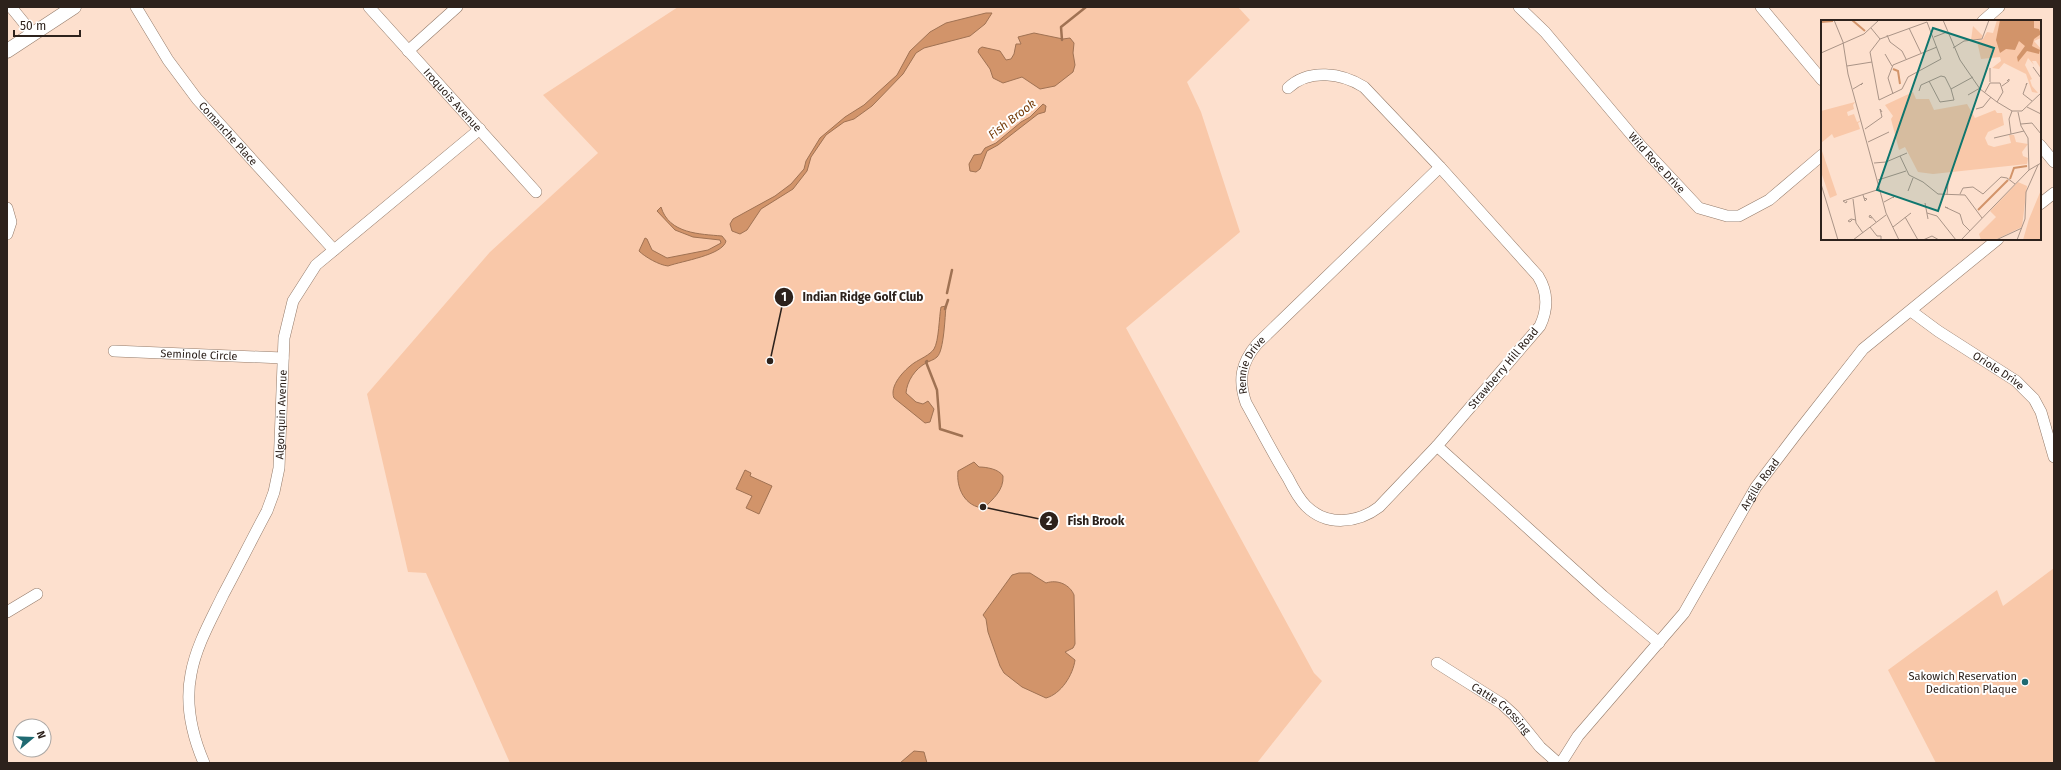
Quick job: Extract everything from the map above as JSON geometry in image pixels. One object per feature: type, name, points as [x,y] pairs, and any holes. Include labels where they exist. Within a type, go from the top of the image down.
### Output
[{"type":"main road","points":[[7,51],[74,7]]},
{"type":"street","points":[[11,7],[33,34]]},
{"type":"street","name":"Comanche Place","points":[[136,7],[168,60],[197,99],[334,250]]},
{"type":"street","name":"Iroquois Avenue","points":[[369,7],[536,192]]},
{"type":"street","points":[[408,51],[458,7]]},
{"type":"street","name":"Wild Rose Drive","points":[[1519,7],[1561,50],[1642,146],[1699,208],[1727,216],[1739,216],[1769,200],[1821,156]]},
{"type":"street","points":[[1761,7],[1821,79]]},
{"type":"street","points":[[1984,20],[1999,7]]},
{"type":"street","name":"Strawberry Hill Road","points":[[1288,88],[1295,81],[1305,77],[1334,75],[1351,79],[1364,87],[1440,167],[1532,269],[1543,285],[1546,302],[1540,326],[1437,446]]},
{"type":"street","name":"Algonquin Avenue","points":[[204,763],[192,729],[189,706],[190,675],[197,650],[267,511],[274,492],[279,468],[284,338],[292,301],[316,266],[480,129]]},
{"type":"street","points":[[2041,146],[2054,162]]},
{"type":"street","name":"Rennie Drive","points":[[1437,446],[1379,507],[1370,514],[1361,518],[1345,521],[1324,517],[1306,506],[1284,471],[1246,403],[1243,393],[1241,373],[1244,363],[1257,344],[1440,167]]},
{"type":"street","points":[[2041,203],[2054,193]]},
{"type":"street","points":[[7,208],[11,222],[7,234]]},
{"type":"street","name":"Argilla Road","points":[[1561,763],[1578,736],[1659,643],[1694,599],[1756,487],[1863,349],[1997,240]]},
{"type":"street","name":"Oriole Drive","points":[[1911,311],[1938,331],[2016,381],[2034,399],[2040,412],[2054,457]]},
{"type":"street","name":"Seminole Circle","points":[[114,351],[283,358]]},
{"type":"street","points":[[1437,446],[1603,596],[1659,643]]},
{"type":"street","points":[[7,612],[37,594]]},
{"type":"street","name":"Cattle Crossing","points":[[1436,663],[1502,704],[1514,715],[1540,747],[1558,763]]},
{"type":"shaded area","points":[[678,7],[1238,7],[1250,20],[1187,82],[1201,112],[1240,232],[1126,328],[1314,673],[1322,681],[1257,763],[510,763],[426,573],[408,572],[367,394],[490,252],[598,153],[543,95]]},
{"type":"shaded area","points":[[986,13],[992,13],[985,24],[970,36],[924,48],[916,53],[903,74],[872,106],[854,119],[844,122],[826,135],[811,157],[807,171],[793,189],[761,209],[747,230],[740,234],[732,231],[730,224],[733,219],[775,196],[791,184],[804,169],[806,161],[820,138],[845,117],[864,105],[897,75],[910,51],[930,32],[946,23]]},
{"type":"shaded area","points":[[1034,33],[1063,39],[1070,38],[1074,43],[1073,53],[1075,65],[1073,72],[1055,86],[1040,89],[1022,77],[1003,83],[993,78],[990,69],[978,52],[979,49],[982,47],[1000,51],[1006,60],[1011,59],[1014,54],[1016,44],[1021,44],[1018,37]]},
{"type":"shaded area","points":[[1043,104],[1046,106],[1045,112],[1038,114],[998,145],[987,151],[980,169],[976,172],[970,171],[969,164],[974,155],[981,154],[985,148],[996,143],[1021,122],[1030,117]]},
{"type":"shaded area","points":[[661,207],[665,216],[678,228],[695,233],[722,236],[726,241],[723,246],[710,254],[668,266],[648,258],[639,251],[645,238],[647,239],[652,250],[667,258],[708,250],[721,243],[720,240],[693,237],[675,230],[657,211]]},
{"type":"shaded area","points":[[946,306],[943,341],[939,353],[936,358],[927,362],[915,372],[910,380],[906,393],[916,402],[923,404],[928,401],[934,409],[930,422],[925,423],[894,398],[893,393],[895,383],[906,370],[934,349],[938,335],[941,307]]},
{"type":"shaded area","points":[[974,462],[979,467],[995,470],[1003,476],[1000,490],[984,508],[977,507],[972,504],[963,496],[960,490],[958,471]]},
{"type":"shaded area","points":[[745,470],[751,473],[750,476],[772,486],[759,514],[746,508],[752,496],[736,489]]},
{"type":"shaded area","points":[[2054,568],[2054,763],[1936,763],[1888,670],[1997,590],[2003,606]]},
{"type":"shaded area","points":[[1019,573],[1030,573],[1046,583],[1059,582],[1070,588],[1074,595],[1075,644],[1073,648],[1065,652],[1075,660],[1074,666],[1069,678],[1061,688],[1046,698],[1022,687],[1004,673],[988,632],[986,619],[983,615],[1012,575]]},
{"type":"shaded area","points":[[914,751],[924,752],[927,763],[900,763]]},
{"type":"waterway","name":"Fish Brook","points":[[1062,40],[1061,27],[1086,7]]},
{"type":"waterway","name":"Fish Brook","points":[[947,293],[952,270]]},
{"type":"waterway","name":"Fish Brook","points":[[945,309],[948,300]]},
{"type":"waterway","name":"Fish Brook","points":[[927,361],[926,362],[937,390],[940,429],[962,436]]},
{"type":"place","name":"Indian Ridge Golf Club","points":[[770,361]]},
{"type":"place","name":"Fish Brook","points":[[983,507]]},
{"type":"place","name":"Sakowich Reservation Dedication Plaque","points":[[2025,682]]}]
